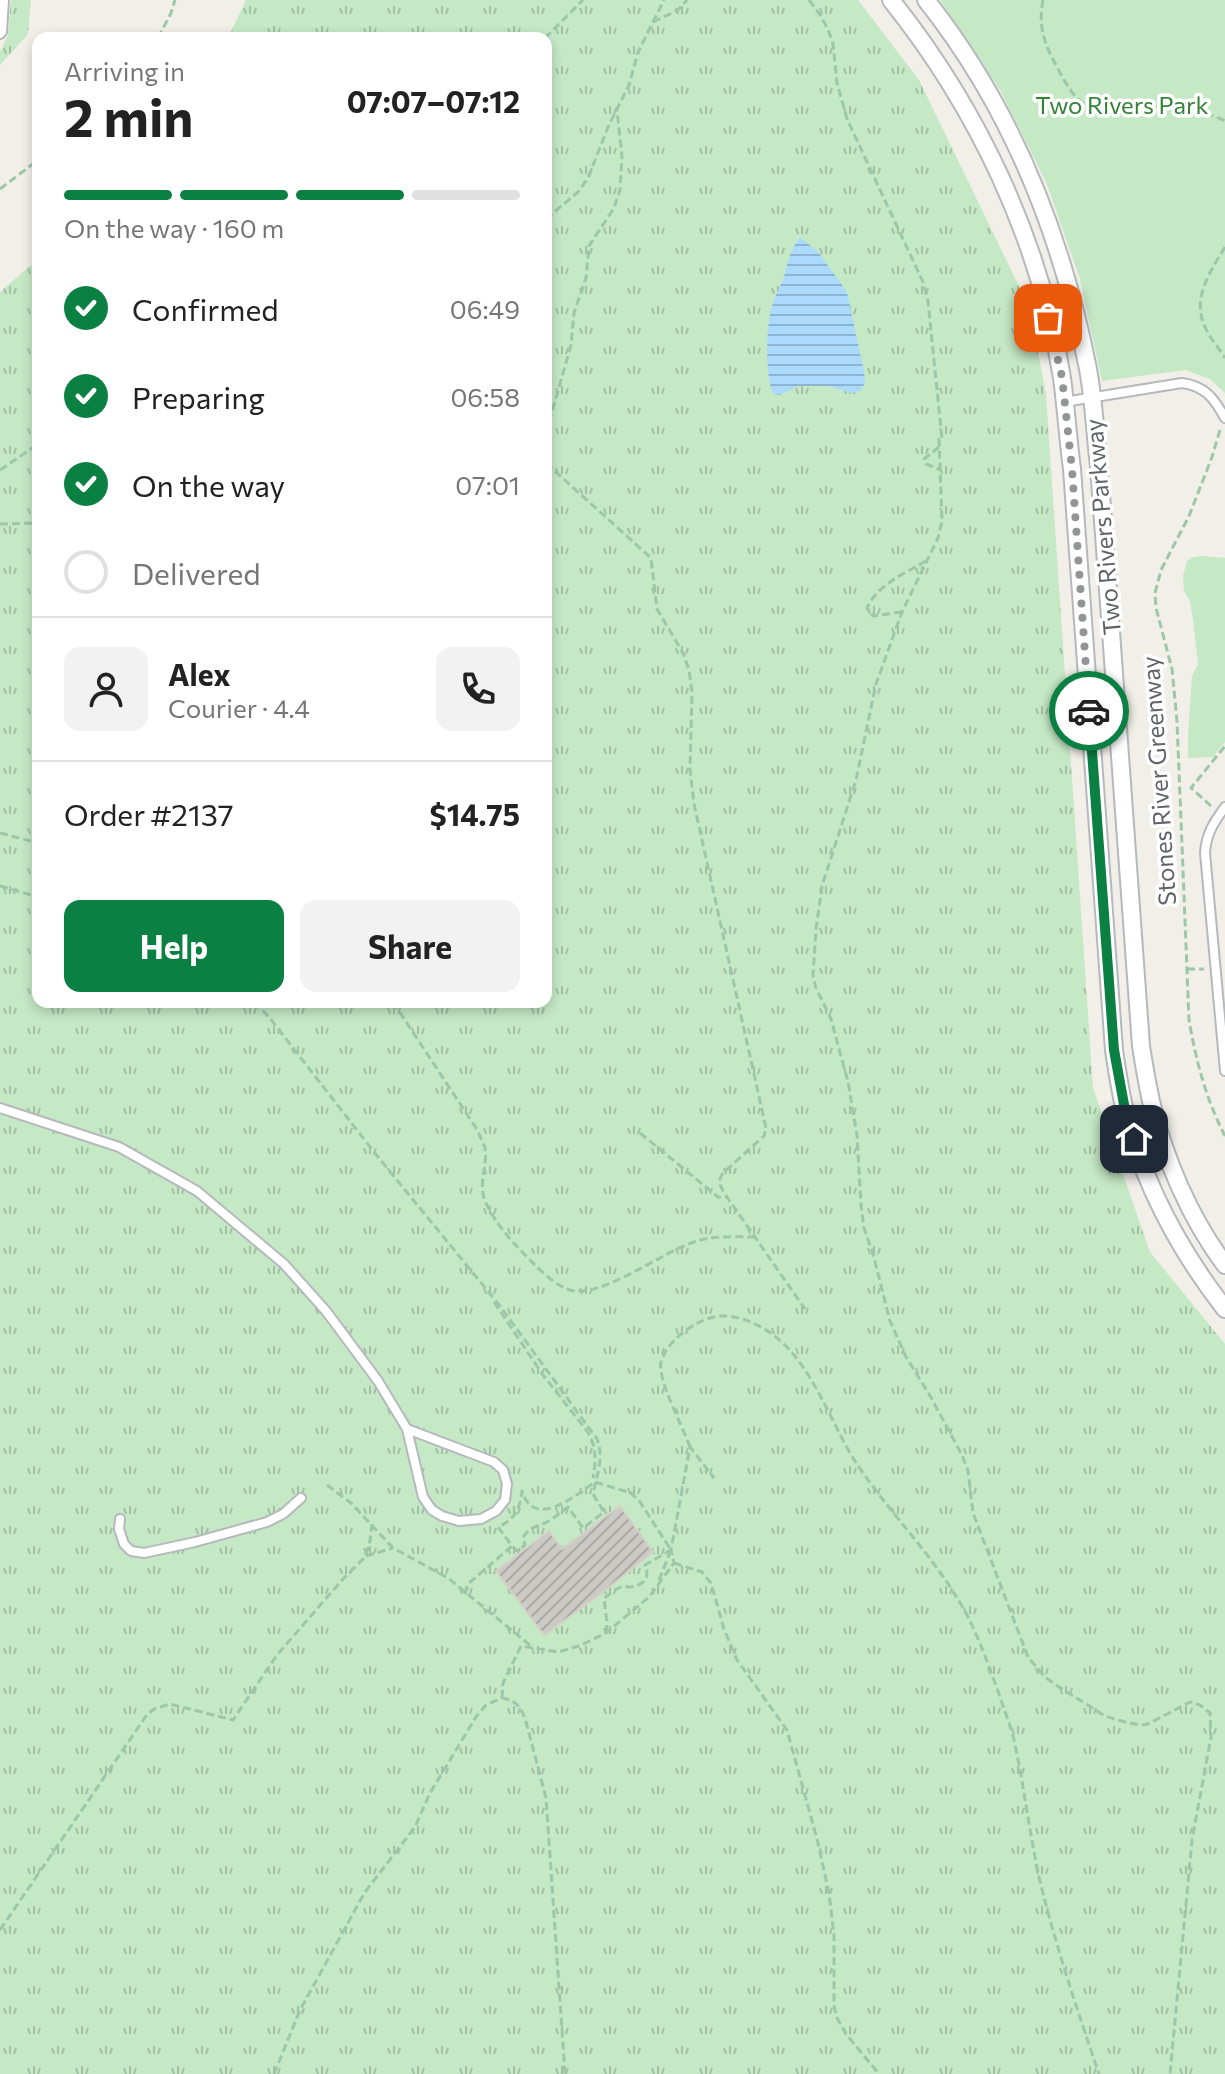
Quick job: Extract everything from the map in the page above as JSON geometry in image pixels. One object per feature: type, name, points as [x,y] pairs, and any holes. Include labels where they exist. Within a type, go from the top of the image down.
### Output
[{"type":"street","name":"Two Rivers Parkway","points":[[891,0],[924,42],[972,119],[1012,202],[1041,288],[1062,377],[1074,500],[1114,1050],[1125,1110],[1143,1168],[1168,1224],[1200,1277],[1225,1309]]},
{"type":"street","name":"Two Rivers Parkway","points":[[926,0],[947,26],[997,106],[1037,191],[1068,280],[1089,372],[1101,497],[1141,1046],[1151,1103],[1169,1159],[1192,1212],[1225,1265]]},
{"type":"lane","points":[[1,32],[4,0]]},
{"type":"lane","points":[[1064,402],[1171,383],[1187,383],[1211,395],[1225,418]]},
{"type":"lane","points":[[1223,810],[1208,834],[1205,853],[1225,1071]]},
{"type":"lane","points":[[0,1108],[119,1147],[197,1191],[284,1264],[326,1311],[378,1381],[407,1429],[427,1505],[442,1516],[459,1521],[481,1519],[496,1511],[505,1500],[506,1477],[500,1466],[407,1429]]},
{"type":"lane","points":[[120,1519],[119,1529],[124,1544],[131,1551],[144,1553],[267,1522],[283,1514],[301,1498]]},
{"type":"path","points":[[161,32],[175,0]]},
{"type":"path","points":[[551,32],[583,0]]},
{"type":"path","points":[[552,214],[584,185],[629,85],[638,52],[664,0]]},
{"type":"path","points":[[653,22],[678,10],[687,0]]},
{"type":"path","points":[[809,0],[821,16],[833,44],[839,92],[847,119],[923,282],[928,301],[942,439],[939,439],[942,521],[938,538],[902,612],[876,684],[856,780],[822,886],[813,976],[831,1019],[848,1082],[857,1135],[864,1228],[890,1321],[906,1357],[962,1455],[968,1471],[973,1513],[1028,1657],[1045,1677],[1105,1716],[1133,1724],[1148,1724],[1190,1702],[1204,1708],[1211,1718],[1209,1748],[1192,1840],[1170,2074]]},
{"type":"path","points":[[1043,0],[1041,24],[1046,47],[1068,87],[1093,110],[1188,110],[1225,121]]},
{"type":"path","points":[[552,412],[571,345],[574,313],[586,278],[589,246],[614,208],[620,190],[622,156],[617,111]]},
{"type":"path","points":[[0,189],[32,165]]},
{"type":"path","points":[[1225,247],[1204,283],[1200,308],[1205,326],[1225,358]]},
{"type":"path","name":"Stones River Greenway","points":[[1219,432],[1189,516],[1161,570],[1155,593],[1172,669],[1177,721],[1189,1020],[1203,1085],[1225,1136]]},
{"type":"path","points":[[940,447],[924,459],[926,464],[941,470]]},
{"type":"path","points":[[0,470],[32,448]]},
{"type":"path","points":[[552,468],[651,558],[657,609],[683,653],[689,670],[692,692],[690,769],[694,804],[766,1128],[764,1136],[719,1177],[720,1185],[805,1309]]},
{"type":"path","points":[[0,524],[32,523]]},
{"type":"path","points":[[902,612],[873,616],[867,608],[885,585],[927,561]]},
{"type":"path","points":[[1223,810],[1191,788],[1225,746]]},
{"type":"path","points":[[0,833],[32,841]]},
{"type":"path","points":[[0,886],[32,895]]},
{"type":"path","points":[[1187,969],[1209,969]]},
{"type":"path","points":[[260,1008],[500,1306],[597,1439],[600,1460],[593,1494],[604,1512],[583,1528],[568,1507],[526,1532],[523,1538],[525,1545],[517,1551],[498,1527],[513,1519],[522,1491],[525,1502],[532,1507],[552,1508],[573,1500],[594,1480]]},
{"type":"path","points":[[397,1008],[478,1131],[485,1149],[482,1194],[492,1214],[521,1251],[563,1287],[582,1292],[600,1288],[698,1241],[755,1237]]},
{"type":"path","points":[[640,1133],[718,1197],[727,1197]]},
{"type":"path","points":[[714,1478],[690,1447],[659,1371],[663,1354],[683,1334],[707,1319],[725,1315],[763,1328],[778,1337],[795,1355],[853,1457],[925,1553],[962,1607],[978,1638],[1013,1736],[1029,1830],[1046,1903],[1099,2074]]},
{"type":"path","points":[[658,1583],[671,1550],[690,1447]]},
{"type":"path","points":[[594,1480],[631,1493],[640,1502],[671,1550],[674,1563]]},
{"type":"path","points":[[327,1485],[351,1503],[393,1548],[448,1578],[533,1648]]},
{"type":"path","points":[[365,1557],[372,1524]]},
{"type":"path","points":[[465,1594],[469,1583],[512,1546]]},
{"type":"path","points":[[0,1930],[146,1716],[154,1709],[170,1704],[233,1720],[277,1655],[342,1580],[365,1557],[393,1548]]},
{"type":"path","points":[[606,1633],[604,1598],[621,1587],[641,1585],[647,1577],[645,1565],[671,1550]]},
{"type":"path","points":[[521,1646],[558,1652],[606,1633],[649,1597],[674,1563]]},
{"type":"path","points":[[674,1563],[702,1572],[711,1583],[737,1660],[787,1730],[829,1893],[834,1935],[835,2012],[846,2034],[879,2074]]},
{"type":"path","points":[[502,1698],[503,1683],[521,1646],[519,1637]]},
{"type":"path","points":[[274,2074],[300,2010],[365,1892],[415,1827],[430,1793],[476,1717],[486,1705],[502,1698],[521,1708],[546,1798],[565,2074]]},
{"type":"green space","points":[[11,0],[31,0],[28,34],[0,65],[0,52],[8,35]]},
{"type":"green space","points":[[246,0],[858,0],[919,80],[1030,309],[1046,395],[1093,1088],[1150,1252],[1225,1344],[1225,2074],[0,2074],[0,292],[32,264],[32,1008],[552,1008],[552,32],[231,32]]},
{"type":"green space","name":"Two Rivers Park","points":[[940,0],[1225,0],[1225,393],[1210,379],[1185,370],[1102,381],[1080,279],[1046,182],[1000,90]]},
{"type":"green space","points":[[1202,556],[1225,558],[1225,742],[1213,757],[1188,758],[1192,676],[1198,664],[1190,601],[1184,591],[1183,576],[1187,561]]},
{"type":"water","points":[[800,237],[818,252],[847,292],[864,372],[865,383],[860,391],[851,393],[828,386],[798,386],[780,395],[773,394],[768,363],[770,315],[791,253]]},
{"type":"building","points":[[620,1506],[653,1552],[544,1635],[496,1571],[549,1531],[562,1549]]},
{"type":"way so far","points":[[1048,318],[1062,377],[1072,469],[1089,711]]},
{"type":"route","points":[[1089,711],[1114,1050],[1125,1110],[1134,1139]]}]
